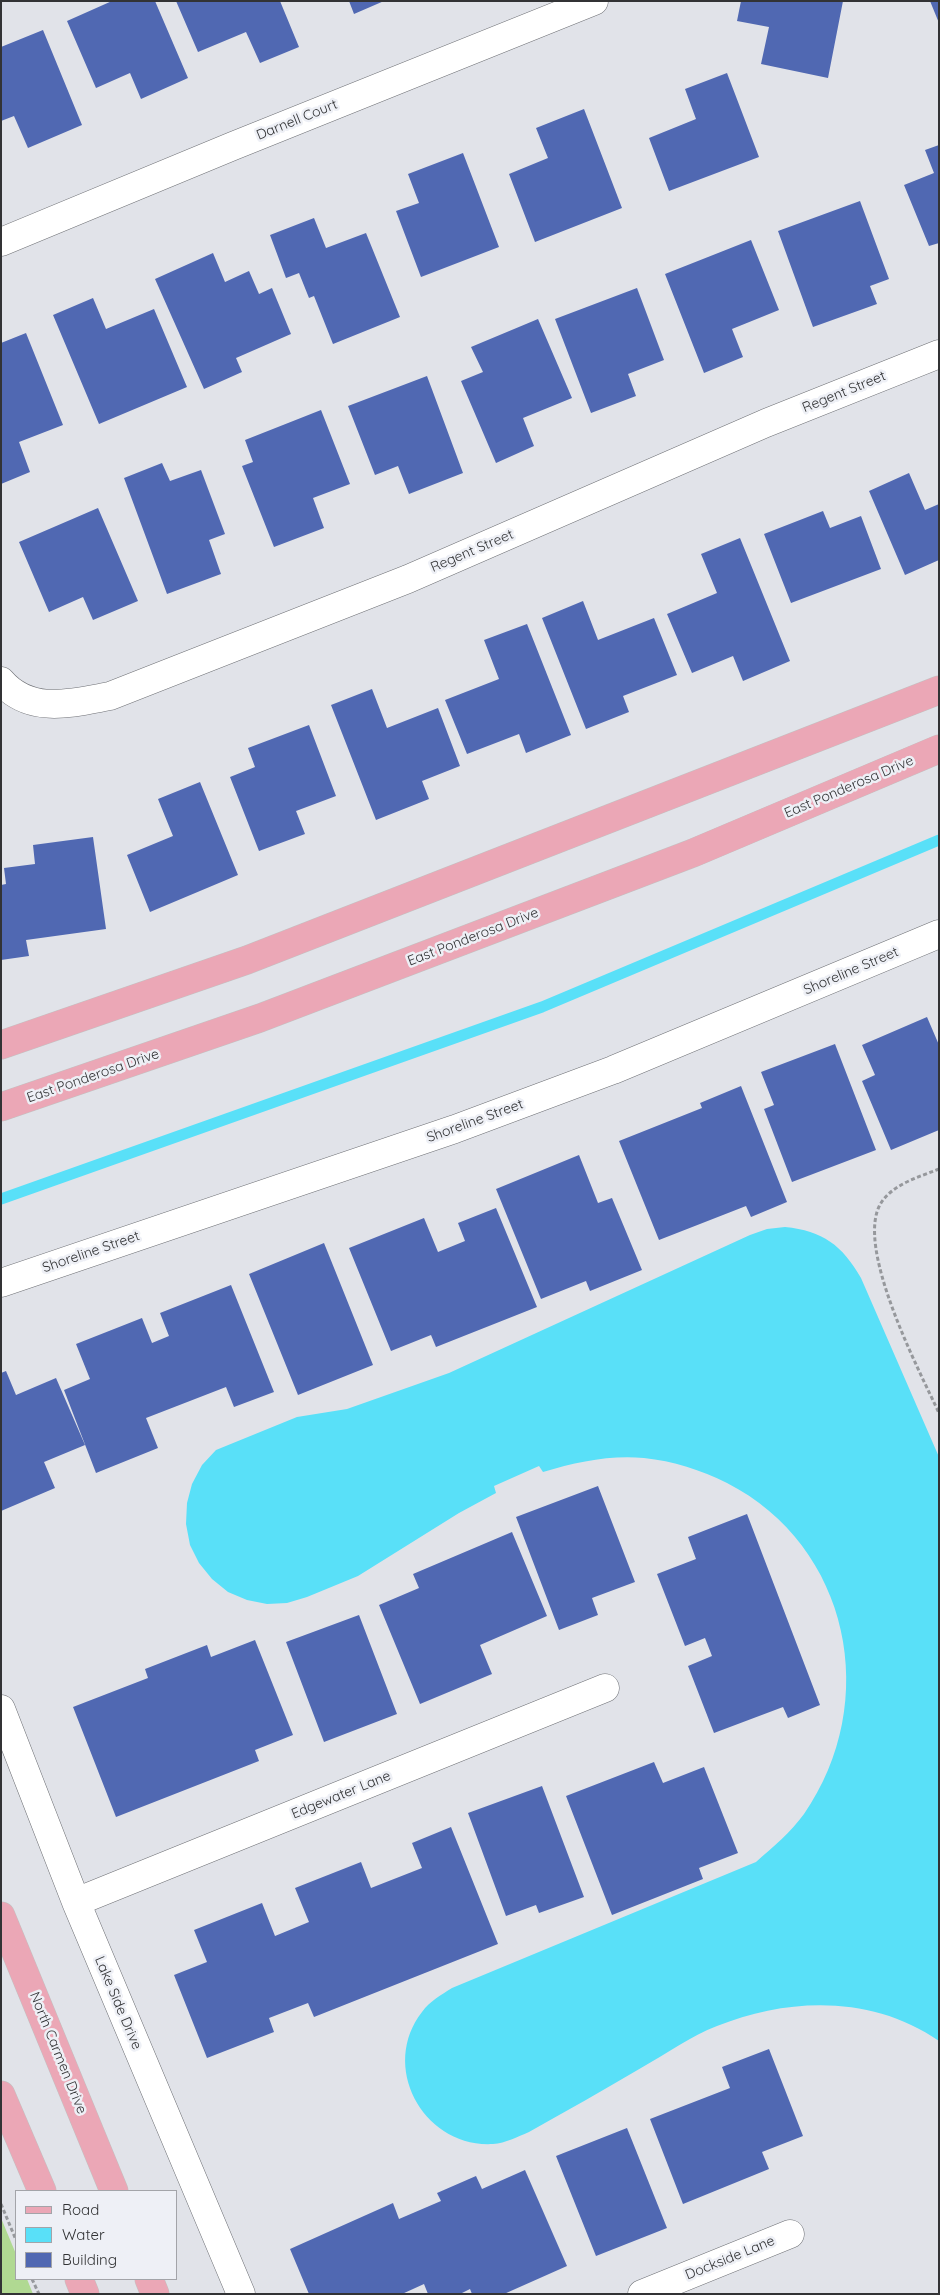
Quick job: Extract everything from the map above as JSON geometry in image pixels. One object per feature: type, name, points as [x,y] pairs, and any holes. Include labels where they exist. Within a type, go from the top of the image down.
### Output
[{"type":"main road","points":[[1,1045],[247,960],[939,690]]},
{"type":"main road","name":"East Ponderosa Drive","points":[[1,1107],[260,1018],[656,867],[939,749]]},
{"type":"main road","name":"North Carmen Drive","points":[[1,1916],[114,2190]]},
{"type":"main road","points":[[1,2095],[42,2190]]},
{"type":"main road","points":[[79,2280],[85,2294]]},
{"type":"main road","points":[[149,2280],[155,2294]]},
{"type":"street","name":"Darnell Court","points":[[1,242],[224,149],[594,1]]},
{"type":"street","name":"Regent Street","points":[[1,681],[9,690],[20,697],[40,704],[60,705],[110,696],[408,579],[766,424],[939,354]]},
{"type":"street","name":"Shoreline Street","points":[[1,1283],[455,1129],[613,1070],[939,934]]},
{"type":"street","name":"Edgewater Lane","points":[[76,1902],[605,1688]]},
{"type":"street","name":"Lake Side Drive","points":[[1,1709],[76,1902],[241,2294]]},
{"type":"street","name":"Dockside Lane","points":[[642,2294],[790,2234]]},
{"type":"path","points":[[939,1169],[894,1189],[881,1202],[873,1222],[876,1254],[883,1279],[902,1333],[939,1413]]},
{"type":"path","points":[[1,2204],[15,2238]]},
{"type":"path","points":[[32,2280],[39,2294]]},
{"type":"green space","points":[[1,2218],[15,2252],[15,2280],[27,2280],[33,2294],[1,2294]]},
{"type":"water","points":[[785,1227],[821,1236],[839,1248],[854,1266],[861,1278],[939,1457],[939,2041],[913,2026],[887,2015],[859,2008],[830,2005],[801,2006],[745,2016],[717,2026],[679,2045],[529,2132],[511,2140],[493,2144],[468,2142],[447,2133],[429,2118],[416,2100],[407,2079],[405,2056],[410,2034],[422,2012],[432,2001],[452,1988],[756,1862],[788,1833],[804,1814],[828,1770],[842,1724],[846,1677],[841,1630],[826,1586],[802,1546],[769,1511],[727,1483],[697,1470],[676,1464],[655,1459],[631,1457],[581,1462],[543,1472],[539,1466],[494,1486],[496,1493],[459,1513],[358,1576],[307,1597],[287,1603],[267,1604],[247,1600],[228,1592],[212,1579],[199,1563],[190,1545],[186,1524],[187,1503],[192,1484],[202,1465],[216,1450],[297,1417],[347,1409],[449,1373],[750,1235],[767,1229]]},
{"type":"building","points":[[112,1],[155,1],[188,78],[141,99],[130,73],[96,88],[67,21]]},
{"type":"building","points":[[176,1],[280,1],[299,47],[260,63],[246,32],[198,52]]},
{"type":"building","points":[[349,1],[384,1],[354,14]]},
{"type":"building","points":[[741,1],[843,1],[828,78],[761,64],[769,27],[737,21]]},
{"type":"building","points":[[930,1],[939,1],[939,23]]},
{"type":"building","points":[[43,30],[82,125],[28,148],[14,116],[1,121],[1,47]]},
{"type":"building","points":[[727,73],[759,157],[669,191],[649,138],[696,119],[685,89]]},
{"type":"building","points":[[584,109],[622,208],[535,242],[509,174],[548,158],[536,128]]},
{"type":"building","points":[[939,145],[939,243],[929,246],[904,185],[934,173],[925,150]]},
{"type":"building","points":[[463,153],[499,247],[421,277],[396,211],[419,203],[408,174]]},
{"type":"building","points":[[860,201],[889,279],[870,286],[877,304],[813,327],[778,231]]},
{"type":"building","points":[[314,218],[326,248],[366,233],[400,317],[333,344],[314,296],[309,298],[299,273],[286,278],[270,235]]},
{"type":"building","points":[[751,240],[779,310],[732,329],[743,357],[704,373],[665,274]]},
{"type":"building","points":[[213,253],[225,282],[249,271],[259,294],[272,288],[291,334],[236,358],[242,372],[204,389],[155,279]]},
{"type":"building","points":[[637,288],[664,360],[628,374],[636,396],[591,413],[555,319]]},
{"type":"building","points":[[93,298],[106,329],[154,309],[187,387],[99,424],[53,315]]},
{"type":"building","points":[[538,319],[572,398],[523,418],[534,446],[496,463],[461,381],[483,372],[471,347]]},
{"type":"building","points":[[26,333],[63,425],[19,442],[30,472],[1,484],[1,343]]},
{"type":"building","points":[[427,376],[463,473],[409,494],[398,466],[375,475],[348,406]]},
{"type":"building","points":[[321,410],[350,484],[313,498],[324,528],[274,547],[242,466],[253,462],[245,440]]},
{"type":"building","points":[[162,463],[170,481],[201,470],[225,534],[209,540],[221,574],[167,594],[124,478]]},
{"type":"building","points":[[909,473],[925,510],[939,504],[939,560],[905,575],[869,491]]},
{"type":"building","points":[[98,508],[138,601],[93,620],[83,597],[49,612],[19,542]]},
{"type":"building","points":[[823,511],[830,528],[861,516],[881,569],[791,603],[764,534]]},
{"type":"building","points":[[740,538],[790,661],[743,681],[733,656],[692,673],[667,614],[717,593],[701,554]]},
{"type":"building","points":[[583,601],[598,640],[654,618],[677,675],[623,696],[629,712],[586,729],[542,618]]},
{"type":"building","points":[[527,624],[571,735],[526,753],[519,734],[467,754],[445,700],[499,679],[484,640]]},
{"type":"building","points":[[372,689],[387,728],[438,708],[460,766],[422,781],[429,799],[376,820],[331,705]]},
{"type":"building","points":[[309,725],[336,796],[296,811],[305,834],[259,851],[230,777],[255,767],[248,748]]},
{"type":"building","points":[[200,782],[238,875],[150,912],[127,855],[173,836],[158,799]]},
{"type":"building","points":[[93,837],[106,929],[26,940],[29,956],[1,960],[1,885],[6,884],[4,868],[35,864],[33,845]]},
{"type":"building","points":[[927,1017],[939,1045],[939,1130],[891,1150],[862,1081],[875,1075],[862,1045]]},
{"type":"building","points":[[835,1044],[876,1150],[792,1182],[764,1109],[774,1105],[761,1072]]},
{"type":"building","points":[[741,1086],[787,1202],[751,1217],[746,1206],[659,1240],[619,1141],[702,1108],[700,1103]]},
{"type":"building","points":[[579,1155],[598,1203],[612,1198],[642,1270],[590,1291],[586,1281],[541,1299],[496,1189]]},
{"type":"building","points":[[496,1208],[537,1307],[436,1347],[431,1335],[391,1351],[349,1248],[424,1218],[438,1252],[465,1241],[458,1223]]},
{"type":"building","points":[[324,1243],[373,1365],[298,1395],[249,1274]]},
{"type":"building","points":[[231,1285],[274,1392],[234,1407],[226,1387],[146,1418],[158,1448],[96,1473],[64,1390],[90,1379],[76,1344],[142,1318],[152,1343],[169,1336],[160,1313]]},
{"type":"building","points":[[6,1371],[16,1395],[56,1378],[85,1445],[44,1462],[55,1488],[1,1511],[1,1373]]},
{"type":"building","points":[[598,1486],[635,1582],[592,1598],[598,1615],[559,1630],[516,1517]]},
{"type":"building","points":[[747,1514],[820,1705],[788,1718],[783,1707],[714,1733],[688,1666],[712,1656],[705,1638],[685,1646],[657,1574],[696,1559],[688,1537]]},
{"type":"building","points":[[512,1532],[547,1616],[480,1645],[492,1674],[420,1704],[379,1605],[419,1588],[413,1574]]},
{"type":"building","points":[[359,1615],[397,1714],[324,1742],[286,1642]]},
{"type":"building","points":[[255,1640],[293,1735],[255,1750],[259,1761],[116,1817],[73,1707],[148,1678],[145,1669],[207,1645],[211,1657]]},
{"type":"building","points":[[654,1762],[663,1783],[704,1767],[738,1853],[699,1868],[703,1879],[612,1915],[566,1796]]},
{"type":"building","points":[[542,1786],[584,1897],[539,1913],[536,1905],[506,1916],[468,1813]]},
{"type":"building","points":[[451,1827],[498,1944],[314,2017],[308,2003],[269,2018],[274,2032],[207,2058],[174,1975],[207,1962],[194,1930],[262,1903],[275,1936],[309,1922],[295,1888],[361,1862],[371,1888],[422,1868],[412,1843]]},
{"type":"building","points":[[769,2049],[803,2136],[762,2152],[769,2169],[683,2204],[650,2119],[730,2088],[722,2067]]},
{"type":"building","points":[[627,2128],[667,2228],[596,2256],[556,2156]]},
{"type":"building","points":[[525,2170],[567,2266],[504,2294],[472,2294],[470,2289],[460,2294],[428,2294],[424,2284],[402,2294],[309,2294],[290,2249],[393,2203],[399,2219],[441,2201],[437,2193],[476,2176],[482,2189]]},
{"type":"waterway","points":[[1,1199],[542,1007],[939,840]]}]
